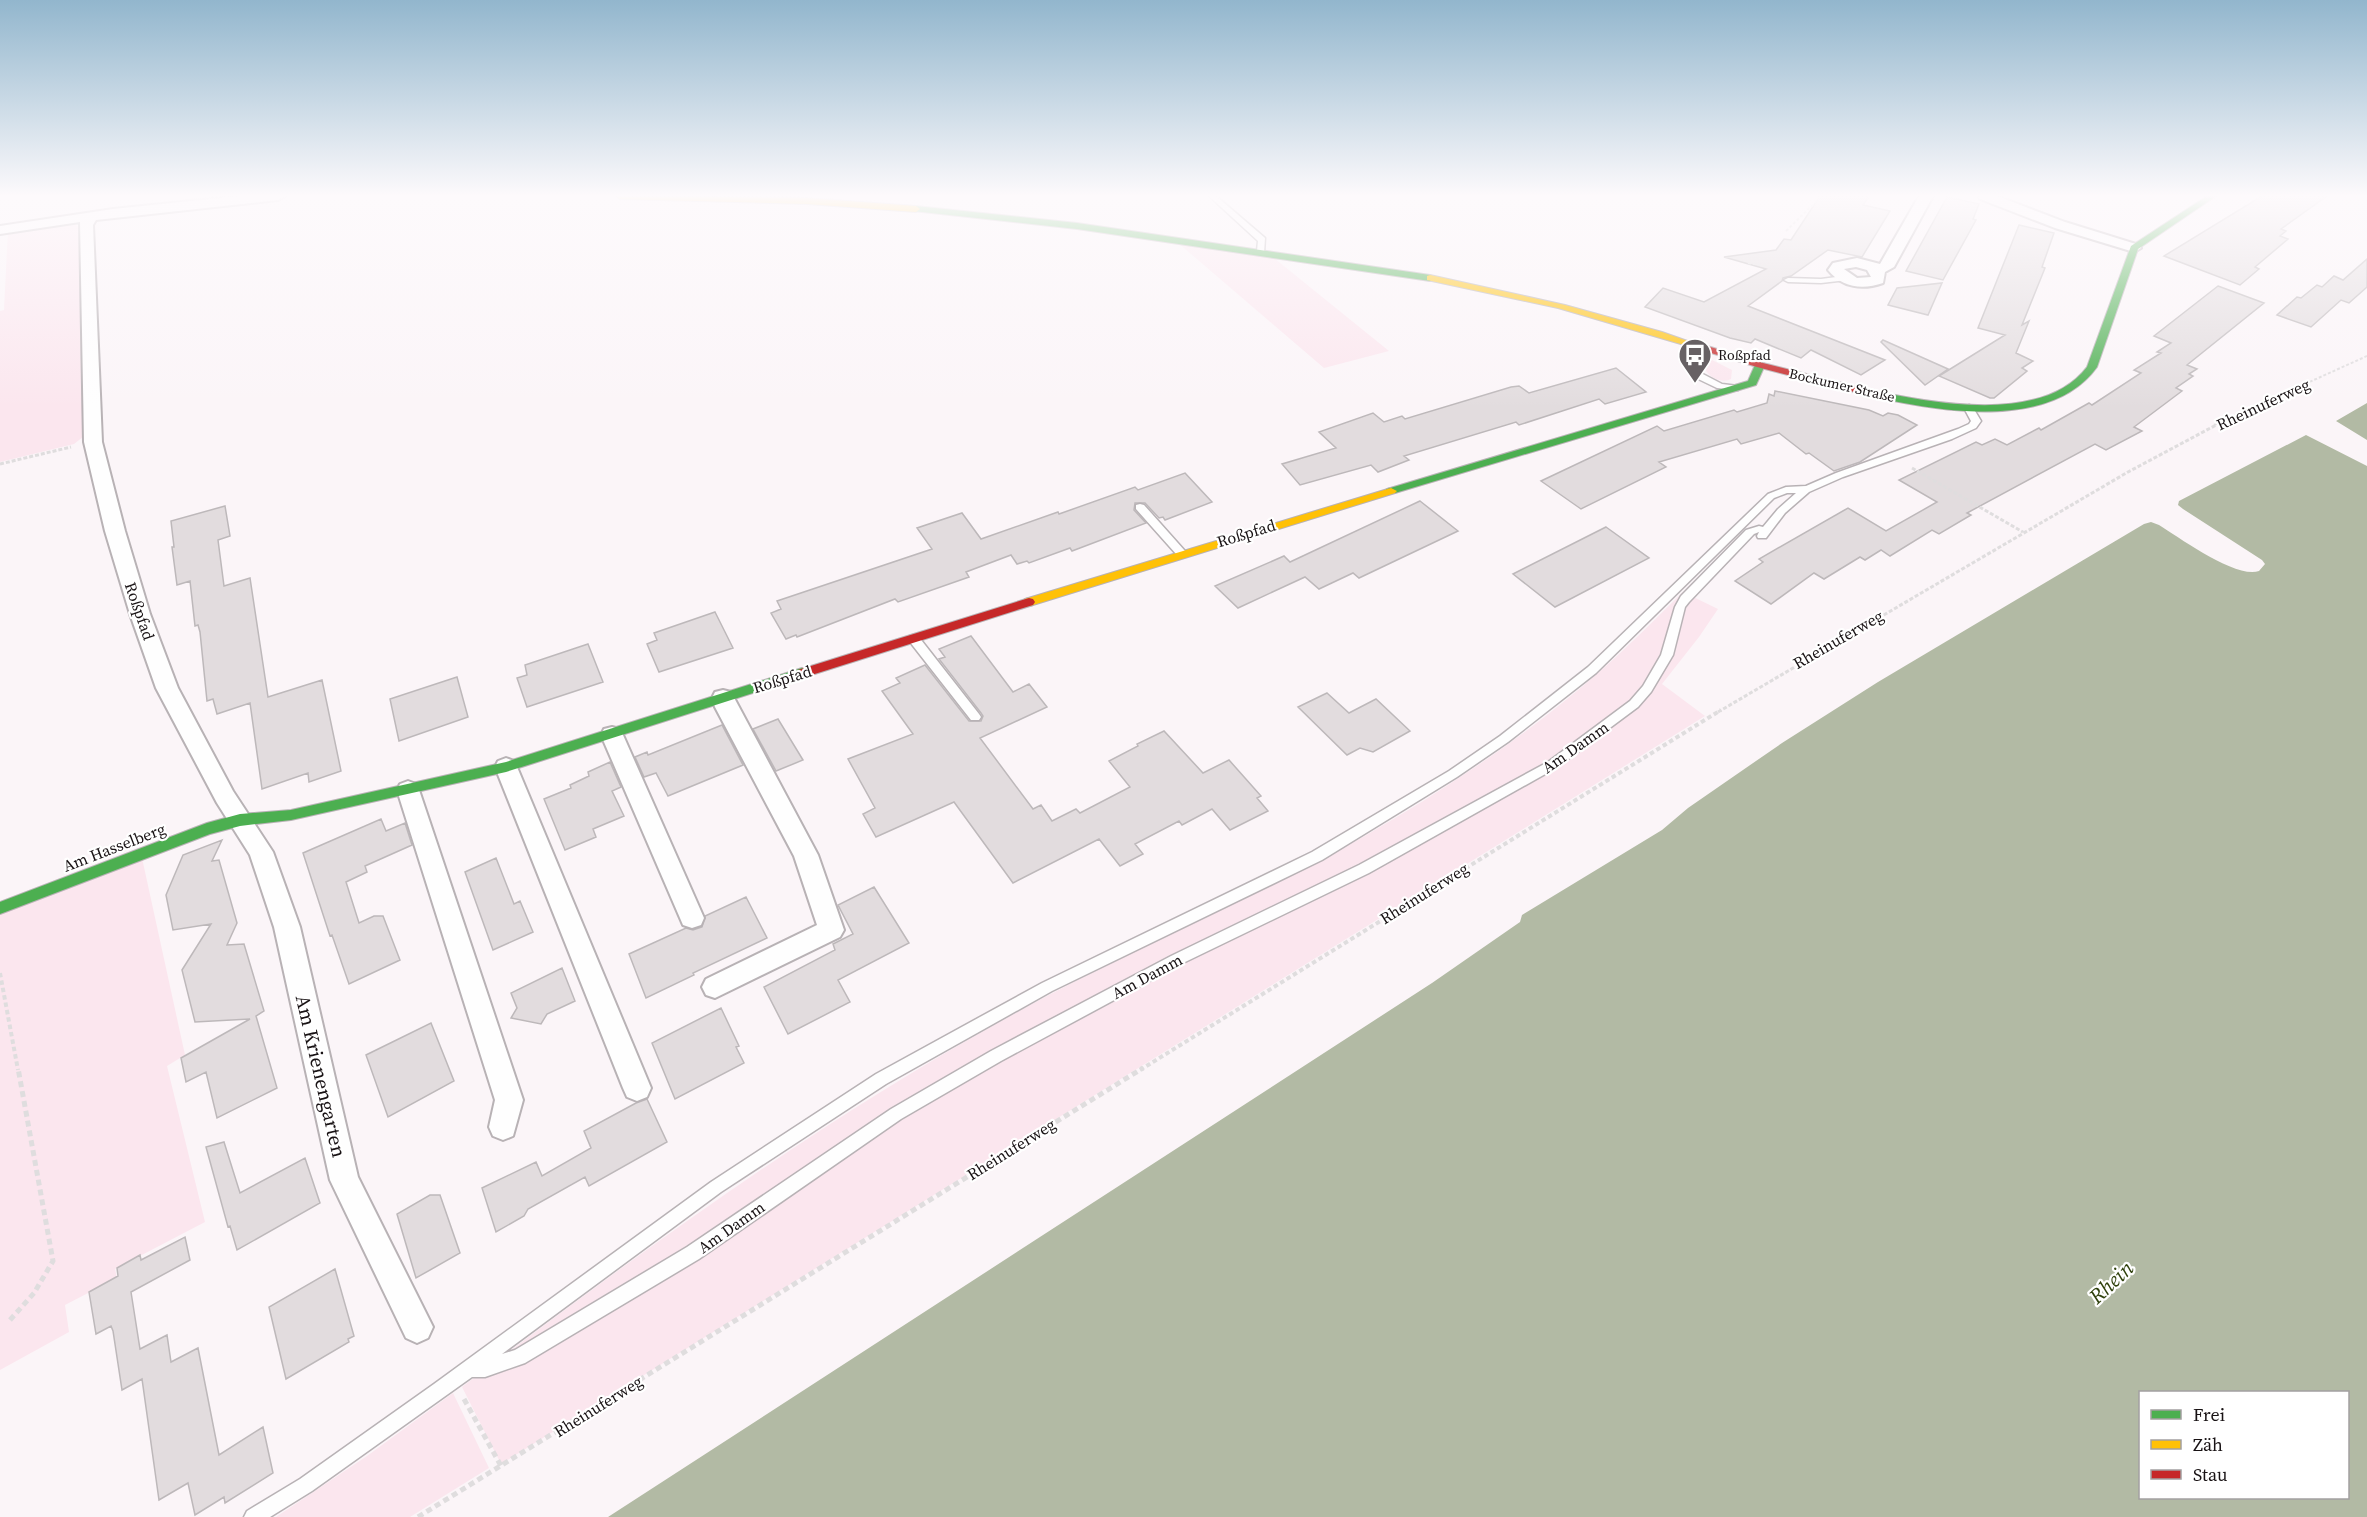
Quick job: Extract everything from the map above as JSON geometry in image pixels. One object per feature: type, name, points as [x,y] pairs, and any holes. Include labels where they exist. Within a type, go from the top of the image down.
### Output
[{"type":"street","name":"Roßpfad","points":[[88,267],[93,442],[115,531],[140,614],[168,688],[225,797],[240,820],[291,815],[506,767],[1181,553],[1615,422],[1737,388],[1752,383],[1761,365]]},
{"type":"street","name":"Bockumer Straße","points":[[1362,267],[1526,296],[1572,307],[1710,351],[1879,395],[1969,408],[1999,409],[2058,395],[2080,382],[2092,367],[2127,267]]},
{"type":"street","points":[[1844,278],[1859,283],[1873,282],[1880,277],[1877,270],[1886,267]]},
{"type":"street","points":[[715,987],[831,930],[806,855],[723,698]]},
{"type":"street","points":[[612,735],[692,918]]},
{"type":"street","points":[[506,767],[636,1088]]},
{"type":"street","points":[[408,790],[508,1100],[503,1127]]},
{"type":"street","name":"Am Hasselberg","points":[[0,908],[207,829],[240,820]]},
{"type":"street","name":"Am Krienengarten","points":[[240,820],[261,852],[287,927],[344,1180],[417,1327]]},
{"type":"lane","points":[[1788,280],[1821,281],[1844,278]]},
{"type":"lane","points":[[1710,351],[1697,357],[1692,366],[1695,374],[1720,386],[1737,388]]},
{"type":"lane","name":"Am Damm","points":[[469,1368],[485,1369],[519,1357],[693,1253],[896,1114],[986,1062],[1176,960],[1364,869],[1552,765],[1634,704],[1663,666],[1680,607],[1685,599],[1750,532],[1759,529],[1764,534],[1797,496],[1807,489],[1947,438],[1973,426],[1976,421],[1969,408]]},
{"type":"lane","points":[[253,1517],[306,1485],[716,1187],[882,1079],[1047,987],[1308,860],[1453,774],[1504,739],[1592,670],[1771,496],[1786,490],[1807,489]]},
{"type":"lane","points":[[1140,507],[1181,553]]},
{"type":"lane","points":[[914,639],[975,717]]},
{"type":"path","name":"Rheinuferweg","points":[[418,1517],[1771,679],[2127,472],[2215,425],[2367,356]]},
{"type":"path","points":[[0,464],[93,442]]},
{"type":"path","points":[[1894,457],[2023,532]]},
{"type":"path","points":[[0,973],[53,1261],[34,1296],[10,1320]]},
{"type":"path","points":[[453,1380],[501,1466]]},
{"type":"shaded area","points":[[6,267],[83,267],[88,433],[74,444],[0,462],[0,311],[4,310]]},
{"type":"shaded area","points":[[1206,267],[1285,267],[1389,351],[1324,368]]},
{"type":"shaded area","points":[[1712,360],[1732,370],[1731,379],[1719,380],[1708,373],[1704,366],[1706,362]]},
{"type":"shaded area","points":[[1683,592],[1718,609],[1662,684],[1705,716],[501,1464],[462,1387],[593,1289],[794,1148],[932,1061],[1047,996],[1319,861],[1425,800],[1485,761],[1571,696],[1620,653]]},
{"type":"shaded area","points":[[142,858],[185,1055],[167,1066],[205,1222],[115,1269],[117,1278],[65,1305],[69,1332],[0,1370],[0,911]]},
{"type":"shaded area","points":[[453,1393],[489,1468],[410,1517],[276,1517],[367,1456]]},
{"type":"water","points":[[2367,403],[2367,440],[2336,421]]},
{"type":"water","name":"Rhein","points":[[2306,435],[2367,466],[2367,1517],[608,1517],[1432,983],[1520,922],[1522,915],[1662,830],[1688,808],[1782,743],[1878,682],[2144,524],[2151,522],[2159,525],[2208,556],[2237,569],[2249,572],[2259,571],[2265,564],[2178,505],[2179,501]]},
{"type":"building","points":[[1758,267],[1804,267],[1791,276],[1783,278],[1748,306],[1885,360],[1861,375],[1811,350],[1801,358],[1755,339],[1751,343],[1730,338],[1645,307],[1663,288],[1704,302],[1766,269]]},
{"type":"building","points":[[1908,267],[1950,267],[1943,280],[1906,271]]},
{"type":"building","points":[[2002,267],[2045,268],[2022,325],[2029,321],[2016,353],[2033,361],[2022,368],[2027,371],[1994,398],[1939,376],[2005,335],[1978,328]]},
{"type":"building","points":[[2192,267],[2255,267],[2259,269],[2240,285]]},
{"type":"building","points":[[2358,267],[2367,267],[2367,287],[2349,303],[2341,300],[2311,327],[2277,315],[2297,297],[2301,298],[2317,285],[2322,287],[2334,276],[2343,280]]},
{"type":"building","points":[[1942,283],[1928,315],[1888,305],[1897,288]]},
{"type":"building","points":[[2218,286],[2264,303],[2187,365],[2197,369],[2189,374],[2193,376],[2176,388],[2182,391],[2134,427],[2142,431],[2106,450],[2095,444],[1967,513],[1971,515],[1939,534],[1932,530],[1890,556],[1881,550],[1865,560],[1860,557],[1824,579],[1814,573],[1771,604],[1735,581],[1763,562],[1759,559],[1848,508],[1886,531],[1937,502],[1899,480],[1976,442],[1982,445],[1995,439],[2007,445],[2039,428],[2041,430],[2089,403],[2092,405],[2141,373],[2134,370],[2161,353],[2157,352],[2171,343],[2154,336]]},
{"type":"building","points":[[1883,340],[1948,369],[1925,385],[1881,342]]},
{"type":"building","points":[[1616,368],[1646,392],[1605,404],[1599,399],[1519,425],[1516,422],[1404,456],[1409,460],[1378,472],[1371,465],[1300,485],[1282,464],[1336,448],[1319,432],[1373,413],[1384,422],[1402,416],[1405,419],[1511,387],[1519,386],[1529,393]]},
{"type":"building","points":[[1775,391],[1869,410],[1883,416],[1888,413],[1898,415],[1917,425],[1860,462],[1834,471],[1809,453],[1806,454],[1779,433],[1741,444],[1737,439],[1659,462],[1666,467],[1581,509],[1541,481],[1657,426],[1664,431],[1734,410],[1737,412],[1767,403],[1769,394],[1774,396]]},
{"type":"building","points":[[1185,473],[1212,502],[1165,520],[1163,517],[1159,518],[1145,503],[1135,503],[1134,510],[1146,523],[1072,551],[1070,548],[1029,563],[1027,561],[1017,564],[1011,555],[966,572],[969,577],[898,602],[895,599],[797,637],[796,635],[786,639],[771,613],[781,609],[777,601],[932,549],[917,528],[962,513],[981,539],[1135,487],[1138,490]]},
{"type":"building","points":[[1420,501],[1458,531],[1359,578],[1353,573],[1319,589],[1305,577],[1238,608],[1215,586],[1284,556],[1290,562]]},
{"type":"building","points":[[225,506],[230,536],[218,540],[224,586],[250,578],[268,697],[322,680],[341,771],[309,782],[308,773],[262,789],[250,703],[217,714],[213,699],[207,701],[200,632],[198,625],[195,626],[190,581],[177,585],[171,521]]},
{"type":"building","points":[[1606,527],[1649,558],[1555,607],[1513,574]]},
{"type":"building","points":[[715,612],[733,648],[659,672],[647,644],[657,640],[654,633]]},
{"type":"building","points":[[971,636],[1013,692],[1029,684],[1047,707],[980,738],[1033,809],[1041,805],[1052,821],[1076,809],[1080,813],[1130,787],[1109,761],[1164,731],[1203,773],[1229,760],[1261,796],[1257,798],[1268,811],[1230,830],[1212,809],[1182,825],[1179,821],[1135,844],[1143,854],[1120,866],[1099,839],[1013,883],[954,802],[876,837],[863,814],[875,808],[848,759],[913,734],[882,691],[900,683],[896,678],[925,665],[969,721],[981,721],[983,716],[981,713],[939,659],[945,657],[939,649]]},
{"type":"building","points":[[588,644],[603,682],[527,707],[517,678],[527,675],[525,665]]},
{"type":"building","points":[[457,677],[468,717],[399,741],[390,699]]},
{"type":"building","points":[[1327,693],[1349,713],[1376,699],[1410,731],[1373,752],[1360,748],[1347,755],[1298,707]]},
{"type":"building","points":[[778,719],[803,760],[776,771],[753,729]]},
{"type":"building","points":[[722,725],[743,765],[668,796],[656,773],[644,777],[635,757],[647,752],[648,755]]},
{"type":"building","points":[[610,762],[621,787],[612,791],[624,816],[593,829],[596,837],[565,850],[544,799],[571,788],[570,785],[589,776],[588,772]]},
{"type":"building","points":[[381,819],[386,831],[405,823],[412,845],[365,866],[367,872],[346,882],[359,923],[374,916],[383,916],[400,960],[349,984],[332,935],[330,936],[303,853]]},
{"type":"building","points":[[222,840],[212,861],[219,860],[237,923],[227,945],[244,944],[264,1011],[256,1016],[277,1088],[217,1118],[206,1072],[186,1082],[181,1058],[250,1019],[195,1022],[182,970],[211,924],[173,930],[166,895],[183,855]]},
{"type":"building","points":[[496,858],[514,904],[520,901],[533,932],[493,950],[465,872]]},
{"type":"building","points":[[874,887],[909,943],[838,980],[850,1002],[788,1034],[764,987],[835,950],[833,944],[853,934],[838,905]]},
{"type":"building","points":[[746,897],[767,938],[646,998],[629,954],[686,928],[693,930],[702,927],[705,916]]},
{"type":"building","points":[[562,968],[575,1001],[547,1014],[541,1024],[511,1018],[517,1008],[511,993]]},
{"type":"building","points":[[721,1008],[739,1046],[736,1047],[744,1063],[675,1099],[652,1043]]},
{"type":"building","points":[[431,1023],[454,1081],[388,1117],[366,1055]]},
{"type":"building","points":[[647,1099],[667,1142],[589,1186],[585,1177],[528,1209],[524,1216],[496,1232],[482,1188],[536,1162],[542,1176],[591,1148],[584,1131]]},
{"type":"building","points":[[224,1142],[240,1193],[305,1158],[320,1203],[237,1250],[230,1226],[228,1227],[206,1147]]},
{"type":"building","points":[[430,1195],[440,1195],[460,1253],[416,1278],[397,1214]]},
{"type":"building","points":[[185,1237],[190,1260],[131,1292],[140,1349],[167,1335],[171,1362],[198,1348],[219,1455],[263,1427],[273,1473],[225,1503],[224,1497],[195,1515],[188,1483],[159,1500],[142,1379],[122,1390],[113,1331],[111,1326],[96,1334],[89,1292],[118,1276],[117,1268],[140,1255],[141,1260]]},
{"type":"building","points":[[335,1269],[354,1336],[348,1339],[349,1342],[286,1379],[269,1307]]},
{"type":"traffic: fast","points":[[1354,267],[1430,278]]},
{"type":"traffic: fast","points":[[1870,393],[1919,403],[1979,408],[2008,407],[2036,402],[2061,394],[2080,381],[2092,367],[2127,267]]},
{"type":"traffic: fast","points":[[1391,491],[1752,383],[1760,365]]},
{"type":"traffic: fast","points":[[0,908],[207,829],[240,820],[291,815],[506,767],[802,673]]},
{"type":"traffic: slow","points":[[1430,278],[1562,306],[1691,344]]},
{"type":"traffic: slow","points":[[1029,602],[1391,491]]},
{"type":"traffic: jam","points":[[1691,344],[1760,365],[1870,393]]},
{"type":"traffic: jam","points":[[802,673],[1029,602]]},
{"type":"place","name":"Roßpfad","points":[[1695,384]]}]
